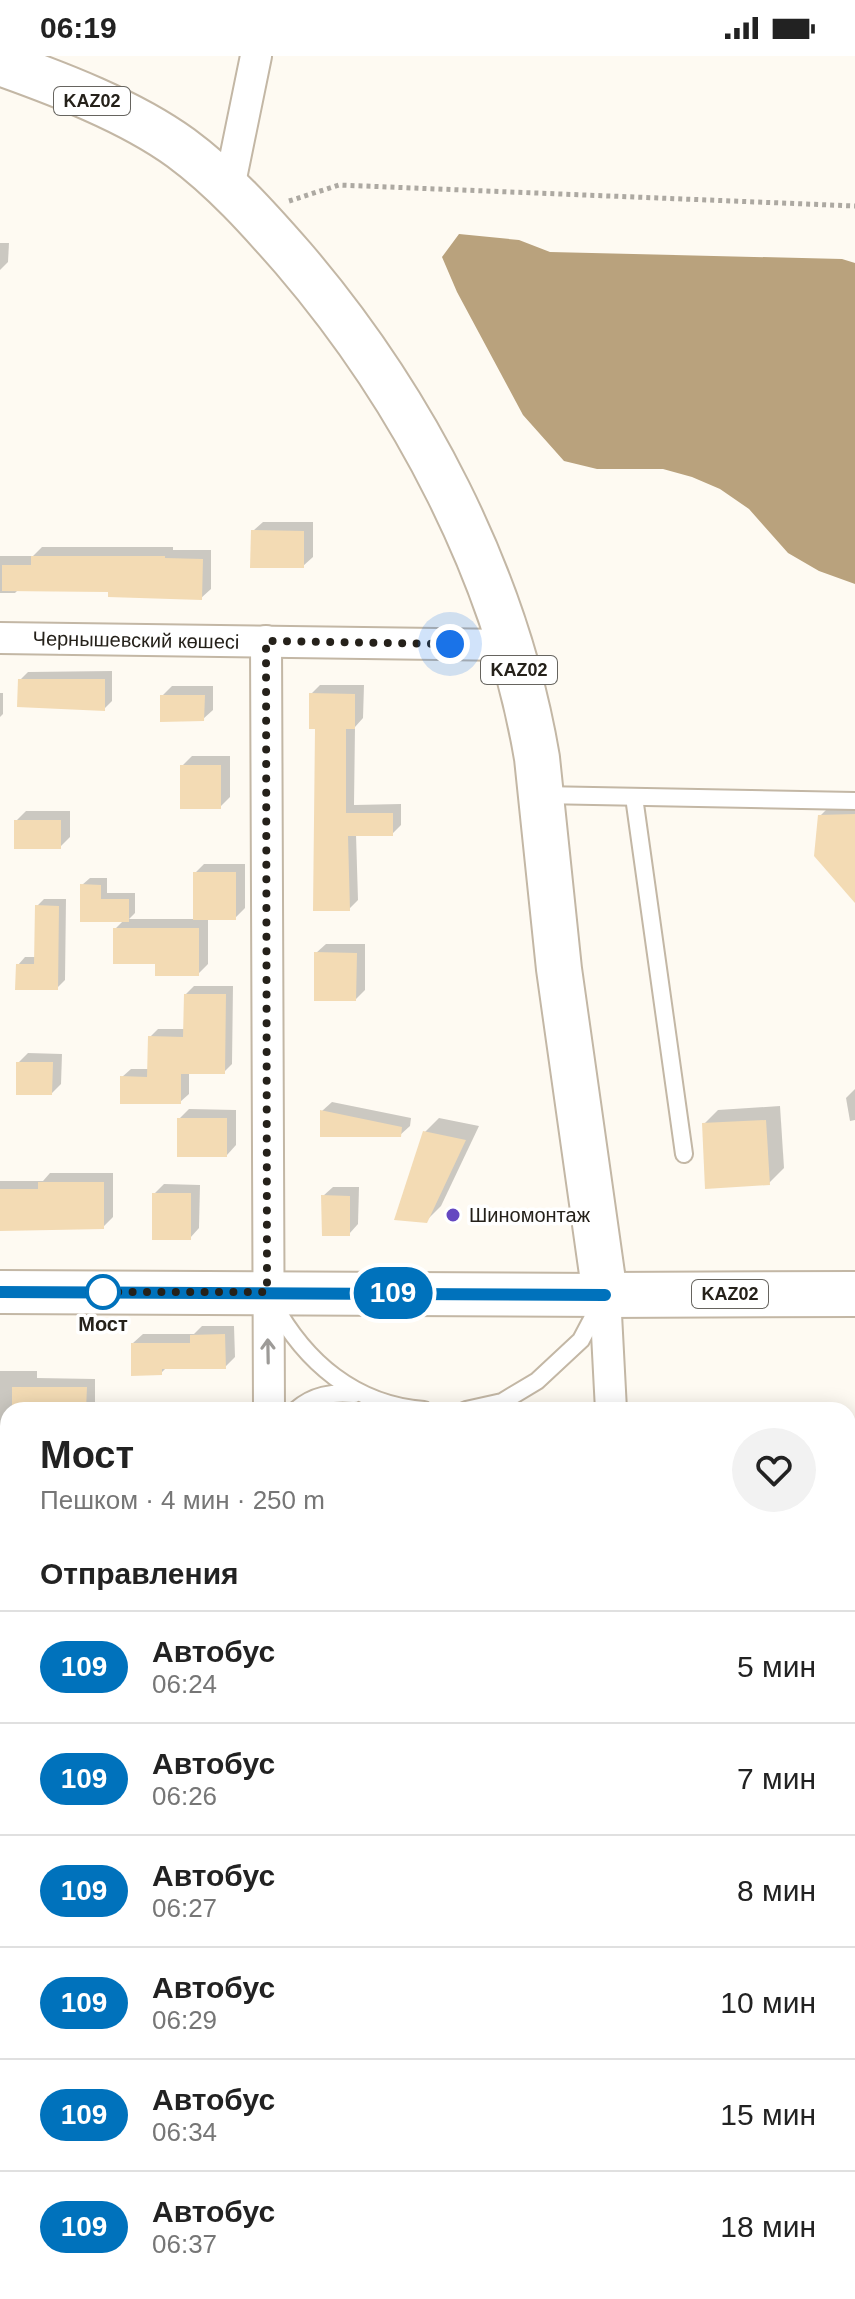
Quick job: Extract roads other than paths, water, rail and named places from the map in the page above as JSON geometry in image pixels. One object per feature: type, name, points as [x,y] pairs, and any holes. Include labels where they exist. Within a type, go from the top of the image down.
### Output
[{"type":"highway","name":"KAZ02","points":[[0,63],[132,119],[180,148],[241,200],[338,310],[400,402],[483,569],[512,645],[531,724],[559,969],[605,1295],[855,1294]]},
{"type":"main road","points":[[0,1292],[605,1295]]},
{"type":"street","points":[[241,200],[256,56]]},
{"type":"street","name":"Чернышевский көшесі","points":[[0,638],[512,645]]},
{"type":"street","points":[[266,641],[269,1402]]},
{"type":"street","points":[[605,1295],[611,1402]]},
{"type":"lane","points":[[540,795],[855,801]]},
{"type":"lane","points":[[634,797],[684,1154]]},
{"type":"lane","points":[[267,1292],[308,1354],[331,1376],[361,1394],[384,1402]]},
{"type":"lane","points":[[502,1402],[537,1381],[581,1340],[605,1295]]},
{"type":"lane","points":[[308,1402],[334,1392],[361,1394]]},
{"type":"place","name":"Шиномонтаж","points":[[453,1215]]},
{"type":"place","name":"Мост","points":[[103,1292]]}]
